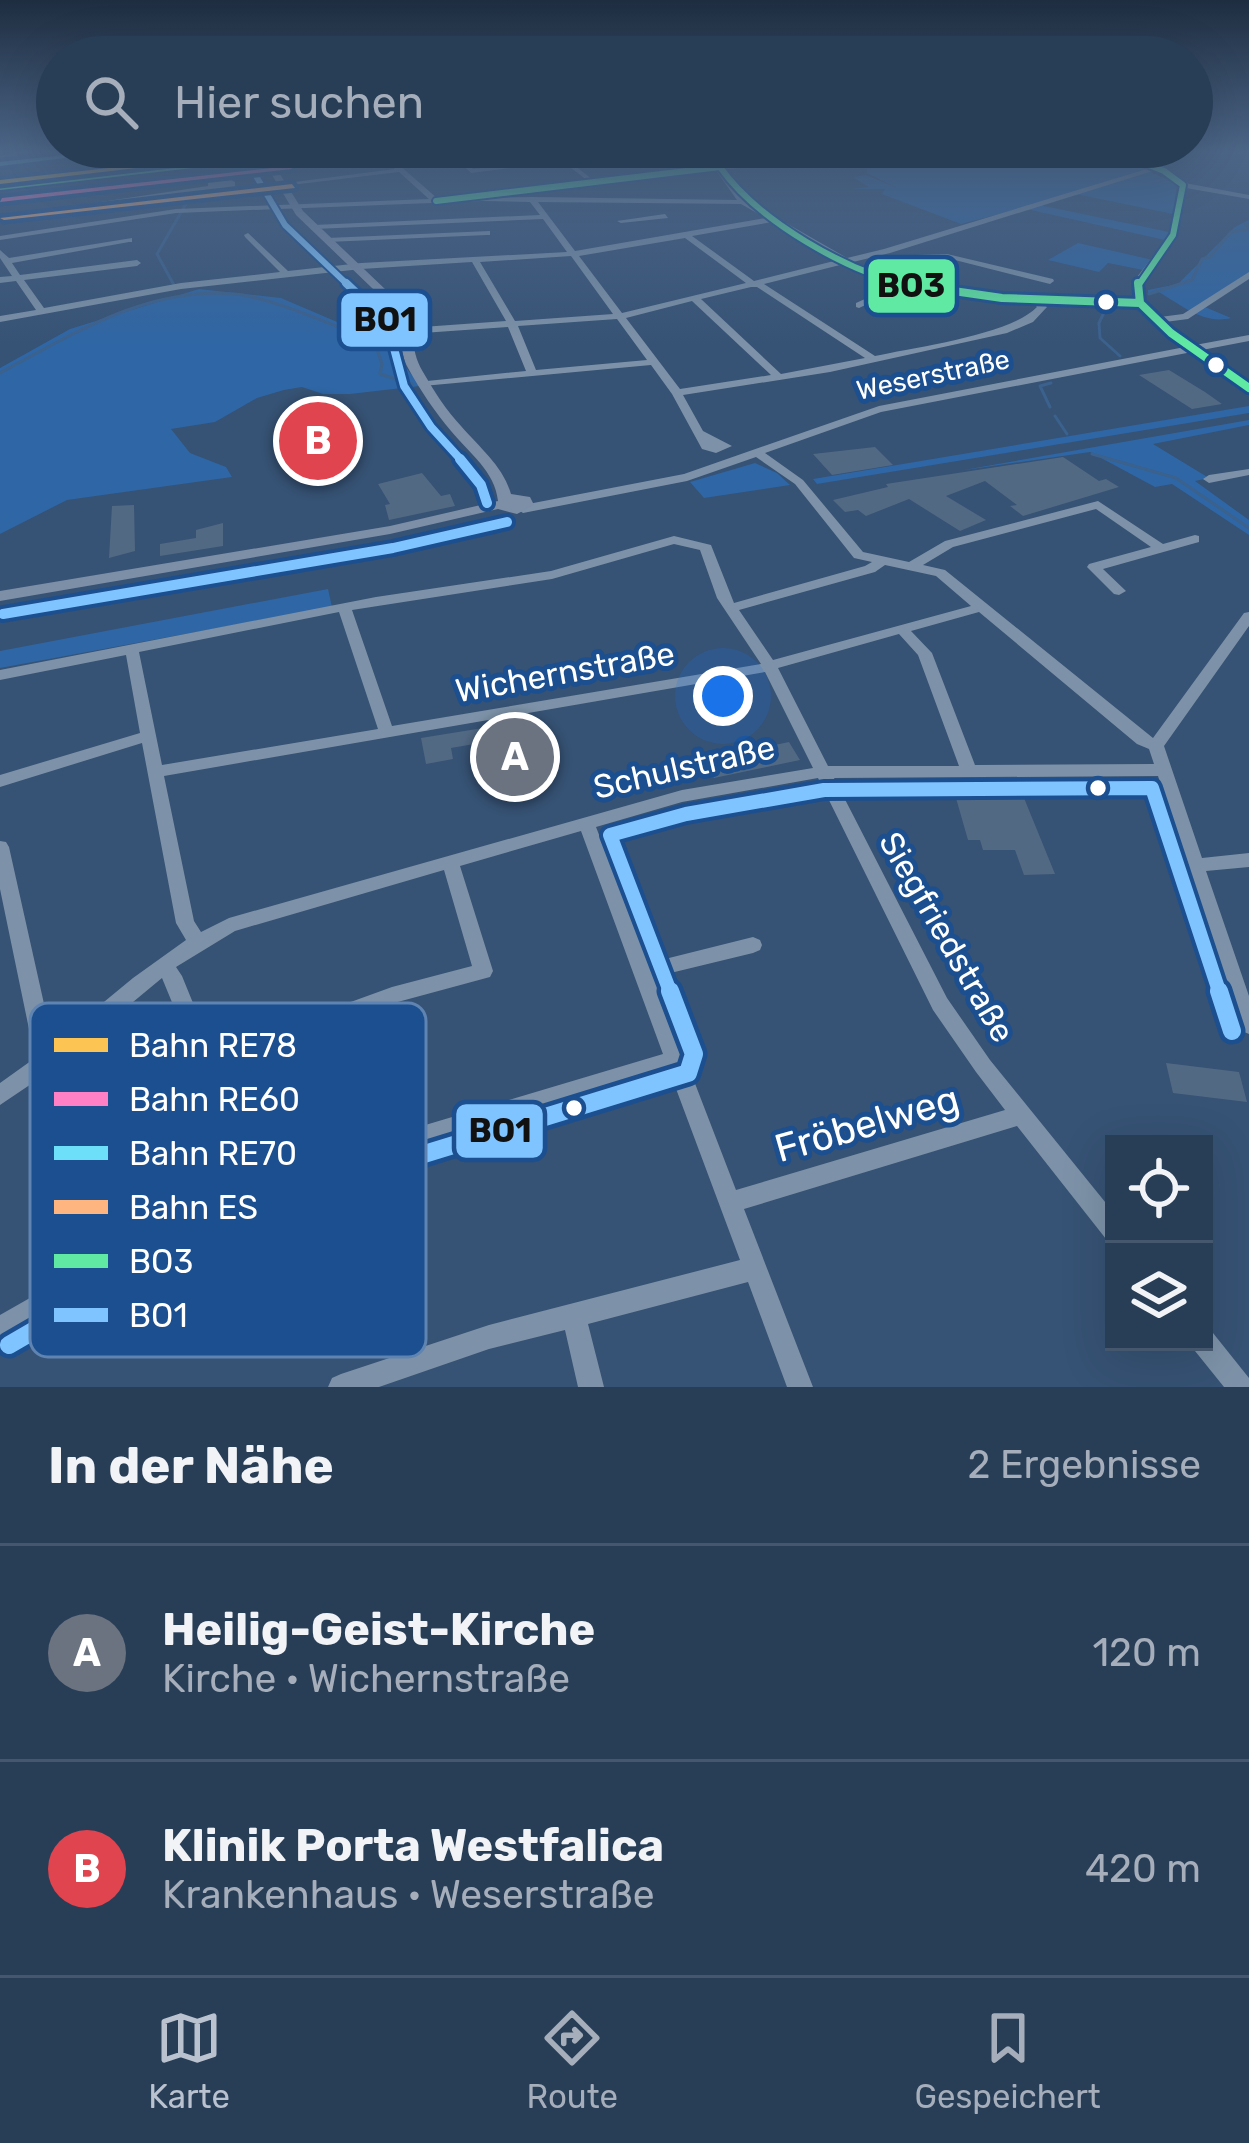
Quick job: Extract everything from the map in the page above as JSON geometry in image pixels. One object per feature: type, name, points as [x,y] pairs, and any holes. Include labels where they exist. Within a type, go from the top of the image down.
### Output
[{"type":"main road","points":[[302,215],[402,311],[408,356],[451,423],[515,504]]},
{"type":"main road","name":"Weserstraße","points":[[0,596],[390,530],[515,504]]},
{"type":"street","points":[[0,238],[142,215]]},
{"type":"street","points":[[621,221],[666,218],[662,215]]},
{"type":"street","points":[[768,215],[844,262],[904,285],[1037,302],[1051,298],[1140,303]]},
{"type":"street","points":[[408,331],[622,316],[864,257],[1003,215]]},
{"type":"street","points":[[1177,215],[1173,236],[1138,280],[1140,303],[1249,388]]},
{"type":"street","points":[[314,227],[546,217],[677,393],[700,434]]},
{"type":"street","points":[[41,310],[4,256],[129,240],[111,219]]},
{"type":"street","points":[[0,320],[168,287],[354,266],[572,254],[689,238],[776,219]]},
{"type":"street","points":[[327,240],[487,233]]},
{"type":"street","points":[[248,235],[286,274]]},
{"type":"street","points":[[689,238],[872,359]]},
{"type":"street","points":[[864,257],[947,256],[1049,281]]},
{"type":"street","points":[[475,260],[512,324],[532,373]]},
{"type":"street","points":[[0,280],[137,263]]},
{"type":"street","points":[[1051,298],[1044,294],[1061,267]]},
{"type":"street","points":[[1156,320],[1185,316],[1249,275]]},
{"type":"street","points":[[859,305],[904,285]]},
{"type":"street","points":[[695,299],[779,377]]},
{"type":"street","points":[[874,300],[890,310]]},
{"type":"street","points":[[677,393],[872,359],[1012,328],[1035,316],[1042,307],[1037,302]]},
{"type":"street","name":"Weserstraße","points":[[515,504],[635,489],[758,453],[879,409],[1249,338]]},
{"type":"street","points":[[427,384],[654,362]]},
{"type":"street","points":[[758,453],[799,482],[851,548],[880,562],[940,573],[1156,746],[1249,1025]]},
{"type":"street","points":[[1209,478],[1248,473]]},
{"type":"street","points":[[914,565],[949,544],[1098,505],[1160,548]]},
{"type":"street","points":[[1119,591],[1094,567],[1195,539]]},
{"type":"street","name":"Siegfriedstraße","points":[[344,608],[552,574],[682,540],[706,548],[717,584],[769,666],[940,1004],[1105,1220]]},
{"type":"street","points":[[732,608],[870,569],[880,562]]},
{"type":"street","name":"Wichernstraße","points":[[154,772],[769,666],[904,632],[980,607]]},
{"type":"street","points":[[0,674],[344,608],[387,733]]},
{"type":"street","points":[[1156,746],[1241,636],[1249,616]]},
{"type":"street","points":[[904,632],[925,653],[970,771]]},
{"type":"street","points":[[132,651],[185,923],[197,941]]},
{"type":"street","points":[[0,781],[148,736]]},
{"type":"street","name":"Schulstraße","points":[[120,1003],[197,941],[229,925],[682,796],[822,772],[1165,770]]},
{"type":"street","points":[[586,823],[800,1387]]},
{"type":"street","points":[[0,847],[34,1003]]},
{"type":"street","points":[[1196,865],[1249,860]]},
{"type":"street","points":[[368,1003],[483,971],[451,861]]},
{"type":"street","points":[[644,972],[753,945]]},
{"type":"street","points":[[163,967],[183,1003]]},
{"type":"street","points":[[426,1134],[676,1059]]},
{"type":"street","name":"Schulstraße","points":[[0,1095],[30,1076]]},
{"type":"street","name":"Fröbelweg","points":[[732,1202],[1021,1115]]},
{"type":"street","points":[[359,1384],[489,1337],[756,1268]]},
{"type":"street","points":[[0,1329],[30,1311]]},
{"type":"street","points":[[574,1317],[591,1387]]},
{"type":"street","points":[[1211,1351],[1240,1387]]},
{"type":"shaded area","points":[[937,215],[996,215],[961,224]]},
{"type":"shaded area","points":[[1052,215],[1086,215],[1169,232],[1165,240]]},
{"type":"shaded area","points":[[1249,220],[1249,277],[1205,307],[1231,318],[1202,316],[1159,292],[1148,294],[1148,290],[1178,284],[1235,227]]},
{"type":"shaded area","points":[[1078,243],[1153,260],[1143,270],[1108,263],[1099,272],[1048,260]]},
{"type":"shaded area","points":[[199,289],[281,298],[370,336],[396,340],[402,362],[420,386],[350,394],[323,394],[302,387],[257,398],[215,422],[171,429],[190,453],[226,467],[232,477],[67,500],[0,534],[0,368],[70,329]]},
{"type":"shaded area","points":[[1249,406],[1249,413],[817,484],[813,479]]},
{"type":"shaded area","points":[[1249,420],[1249,425],[1153,444],[1209,478],[1195,481],[1249,520],[1249,535],[1172,484],[1155,487],[1090,452],[958,471]]},
{"type":"shaded area","points":[[755,463],[790,485],[704,498],[690,482]]},
{"type":"shaded area","points":[[328,589],[332,607],[0,668],[0,651]]},
{"type":"building","points":[[1169,370],[1222,404],[1192,409],[1139,375]]},
{"type":"building","points":[[875,447],[893,465],[832,475],[813,454]]},
{"type":"building","points":[[1063,457],[1099,481],[1106,479],[1119,487],[1023,516],[1010,506],[1017,505],[985,481],[946,496],[986,520],[960,531],[909,499],[866,516],[858,510],[845,512],[833,500],[888,487],[886,484]]},
{"type":"building","points":[[422,473],[441,496],[450,494],[455,506],[389,520],[385,505],[390,504],[378,484]]},
{"type":"building","points":[[134,505],[135,551],[109,558],[112,506]]},
{"type":"building","points":[[223,523],[223,546],[160,556],[160,544],[196,538],[196,530]]},
{"type":"building","points":[[483,728],[492,752],[513,746],[508,736],[529,732],[545,763],[496,776],[474,744],[451,748],[453,759],[426,764],[421,738]]},
{"type":"building","points":[[789,742],[800,760],[714,778],[704,760],[731,754],[727,748],[739,745],[743,752]]},
{"type":"building","points":[[956,798],[1024,798],[1055,874],[1024,875],[1015,850],[983,850],[980,840],[968,840]]},
{"type":"building","points":[[1166,1063],[1239,1072],[1247,1102],[1173,1093]]},
{"type":"waterway","points":[[175,287],[157,254],[180,215]]},
{"type":"waterway","points":[[1149,294],[1192,280],[1202,259],[1210,257],[1231,232],[1249,229],[1245,224],[1249,224]]},
{"type":"waterway","points":[[0,373],[112,316],[171,297],[202,293],[249,296],[374,340],[382,364],[380,374],[412,384]]},
{"type":"waterway","points":[[1108,304],[1099,323],[1100,338],[1120,356]]},
{"type":"waterway","points":[[1050,407],[1040,386],[1051,383]]},
{"type":"waterway","points":[[1055,416],[1067,434]]},
{"type":"waterway","points":[[1092,454],[1176,478],[1249,528]]},
{"type":"rail line","name":"ES","points":[[4,218],[33,215]]},
{"type":"transit line","name":"BO1","points":[[279,215],[387,322],[393,356],[412,400],[476,477],[487,503]]},
{"type":"transit line","name":"BO3","points":[[767,215],[842,261],[900,283],[968,295],[1140,303]]},
{"type":"transit line","name":"BO3","points":[[1177,215],[1173,235],[1138,281],[1140,303],[1171,333],[1249,388]]},
{"type":"transit line","name":"BO1","points":[[3,614],[393,548],[507,522]]},
{"type":"transit line","name":"BO1","points":[[426,1154],[688,1073],[694,1054],[610,835],[686,814],[824,790],[1152,788],[1232,1031]]},
{"type":"transit line","name":"BO1","points":[[9,1345],[30,1333]]},
{"type":"place","name":"Klinik Porta Westfalica","points":[[318,441]]},
{"type":"place","name":"Heilig-Geist-Kirche","points":[[515,757]]}]
